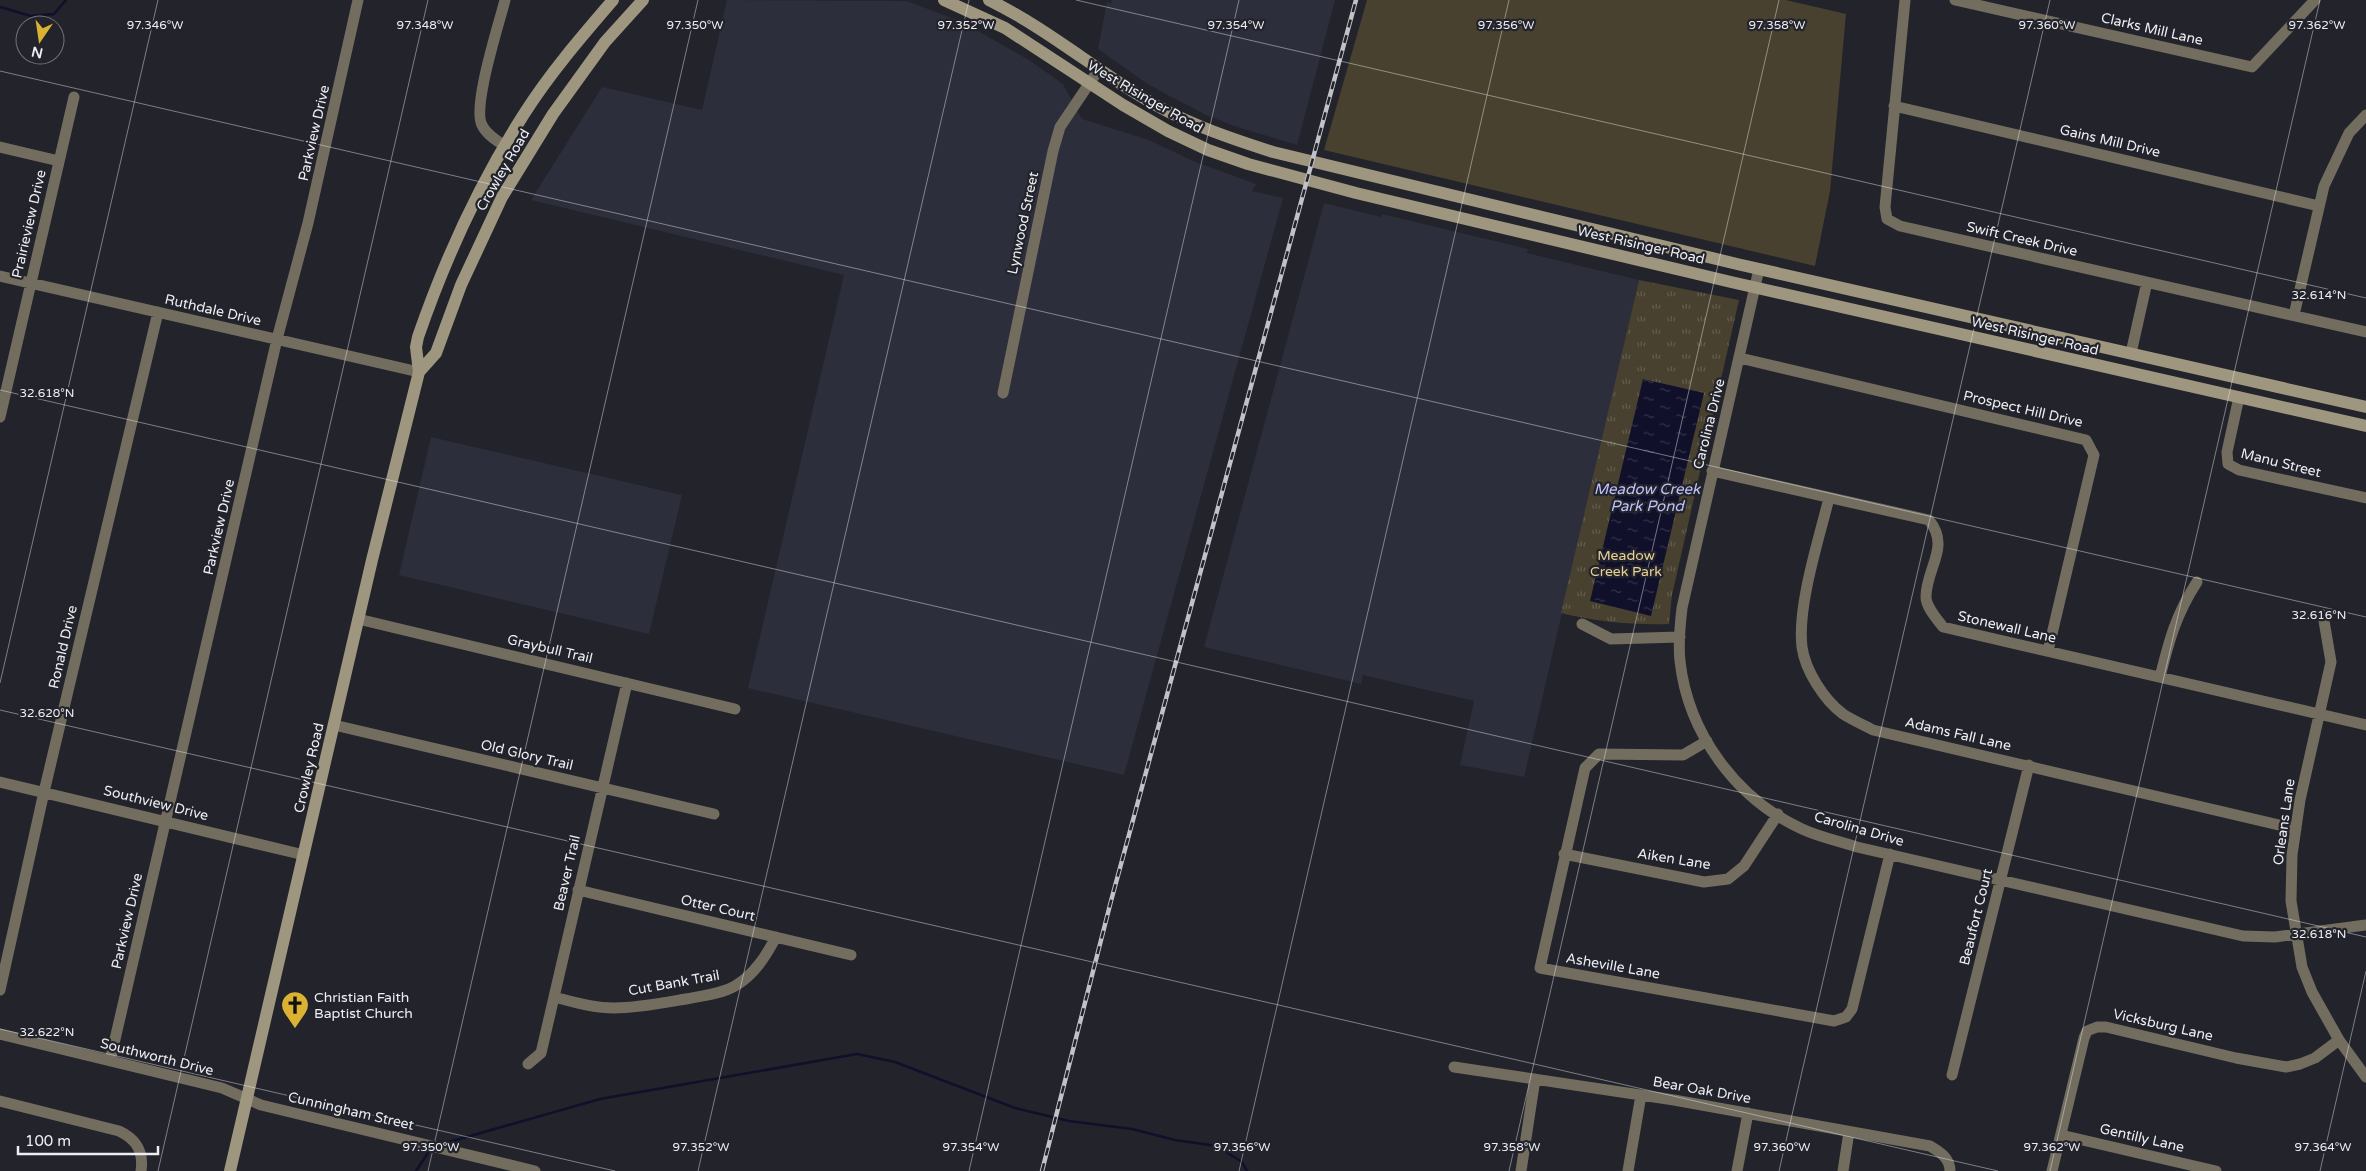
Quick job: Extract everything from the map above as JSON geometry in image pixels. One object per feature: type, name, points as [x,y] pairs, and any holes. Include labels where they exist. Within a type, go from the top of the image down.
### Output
[{"type":"main road","name":"Crowley Road","points":[[230,1171],[358,619],[419,372],[416,348],[435,288],[453,245],[487,175],[524,114],[558,66],[613,0]]},
{"type":"main road","name":"Crowley Road","points":[[419,372],[436,353],[460,285],[502,197],[553,114],[605,42],[643,0]]},
{"type":"main road","name":"West Risinger Road","points":[[944,0],[1005,28],[1089,84],[1168,131],[1208,150],[1248,164],[1356,193],[1755,287],[2366,426]]},
{"type":"main road","name":"West Risinger Road","points":[[989,0],[1021,15],[1138,95],[1206,130],[1273,152],[1760,269],[2366,407]]},
{"type":"main road","points":[[1560,241],[1565,233],[1572,230],[1585,231],[1638,244],[1652,243]]},
{"type":"street","name":"Parkview Drive","points":[[110,1061],[277,340],[308,223],[358,0]]},
{"type":"street","name":"Crowley Road","points":[[505,0],[484,81],[479,116],[485,130],[505,146]]},
{"type":"street","name":"Swift Creek Drive","points":[[1905,0],[1885,207],[1888,219],[1900,226],[2366,332]]},
{"type":"street","name":"Clarks Mill Lane","points":[[1955,0],[2252,67],[2315,0]]},
{"type":"street","name":"Lynwood Street","points":[[1003,393],[1053,151],[1060,127],[1099,69]]},
{"type":"street","name":"Prairieview Drive","points":[[0,417],[74,97]]},
{"type":"street","name":"Gains Mill Drive","points":[[1894,106],[2319,206]]},
{"type":"street","points":[[2294,315],[2324,186],[2349,133],[2366,115]]},
{"type":"street","points":[[0,147],[59,161]]},
{"type":"street","name":"Carolina Drive","points":[[1760,269],[1682,608],[1680,637],[1680,661],[1690,707],[1714,757],[1750,796],[1802,829],[1856,847],[2243,936],[2274,937],[2366,925]]},
{"type":"street","name":"Ruthdale Drive","points":[[0,276],[419,372]]},
{"type":"street","points":[[2131,353],[2147,282]]},
{"type":"street","name":"Ronald Drive","points":[[0,990],[44,792],[158,312]]},
{"type":"street","name":"Prospect Hill Drive","points":[[1740,358],[2086,440],[2094,455],[2048,651]]},
{"type":"street","name":"Manu Street","points":[[2240,397],[2226,452],[2228,464],[2239,470],[2366,498]]},
{"type":"street","name":"Stonewall Lane","points":[[1712,471],[1929,520],[1938,531],[1939,542],[1926,598],[1932,612],[1943,627],[2366,725]]},
{"type":"street","name":"Adams Fall Lane","points":[[1829,498],[1801,616],[1802,648],[1810,672],[1824,694],[1843,714],[1873,730],[2296,829]]},
{"type":"street","points":[[2160,677],[2171,632],[2183,604],[2197,582]]},
{"type":"street","name":"Orleans Lane","points":[[2323,615],[2331,662],[2296,829],[2292,856],[2291,892],[2302,967],[2324,1016],[2366,1078]]},
{"type":"street","name":"Graybull Trail","points":[[358,619],[735,709]]},
{"type":"street","points":[[1582,624],[1611,639],[1680,637]]},
{"type":"street","name":"Beaver Trail","points":[[528,1064],[541,1053],[627,683]]},
{"type":"street","name":"Old Glory Trail","points":[[334,725],[714,814]]},
{"type":"street","name":"Asheville Lane","points":[[1707,741],[1683,756],[1599,754],[1585,768],[1564,854],[1540,968],[1834,1021],[1846,1017],[1852,1009],[1890,854]]},
{"type":"street","name":"Beaufort Court","points":[[1952,1075],[2029,765]]},
{"type":"street","name":"Southview Drive","points":[[0,782],[304,855]]},
{"type":"street","name":"Aiken Lane","points":[[1564,854],[1704,882],[1728,879],[1744,866],[1778,814]]},
{"type":"street","name":"Otter Court","points":[[578,890],[851,955]]},
{"type":"street","name":"Cut Bank Trail","points":[[554,997],[589,1005],[614,1008],[646,1005],[718,992],[734,987],[751,974],[764,960],[776,937]]},
{"type":"street","name":"Vicksburg Lane","points":[[2052,1171],[2087,1031],[2097,1027],[2126,1030],[2236,1058],[2286,1067],[2315,1058],[2339,1040]]},
{"type":"street","name":"Southworth Drive","points":[[0,1034],[222,1088],[247,1100]]},
{"type":"street","name":"Bear Oak Drive","points":[[1454,1067],[1641,1095],[1930,1146],[1942,1153],[1950,1165],[1950,1171]]},
{"type":"street","points":[[1521,1171],[1535,1079]]},
{"type":"street","points":[[1628,1171],[1641,1095]]},
{"type":"street","name":"Cunningham Street","points":[[247,1100],[535,1171]]},
{"type":"street","points":[[0,1101],[119,1131],[130,1136],[136,1141],[142,1157],[141,1171]]},
{"type":"street","points":[[1738,1171],[1748,1113]]},
{"type":"street","points":[[1843,1171],[1849,1132]]},
{"type":"street","name":"Gentilly Lane","points":[[2061,1135],[2216,1171]]},
{"type":"shaded area","points":[[727,0],[907,1],[962,22],[1029,60],[1063,84],[1082,119],[1149,140],[1193,161],[1256,184],[1252,191],[1283,198],[1124,775],[748,688],[844,275],[531,200],[602,87],[702,110]]},
{"type":"shaded area","points":[[1112,0],[1335,0],[1297,145],[1234,126],[1206,115],[1149,85],[1098,49],[1107,2],[1111,4]]},
{"type":"shaded area","points":[[1324,203],[1381,217],[1382,214],[1528,249],[1527,253],[1639,280],[1524,777],[1460,765],[1474,701],[1363,675],[1361,684],[1204,647]]},
{"type":"shaded area","points":[[431,437],[682,495],[649,634],[399,575]]},
{"type":"green space","points":[[1367,0],[1786,0],[1846,14],[1830,191],[1815,266],[1324,150]]},
{"type":"green space","name":"Meadow Creek Park","points":[[1639,280],[1739,300],[1672,595],[1669,624],[1615,622],[1561,613]]},
{"type":"water","name":"Meadow Creek Park Pond","points":[[1643,379],[1704,393],[1651,616],[1590,601]]},
{"type":"waterway","points":[[0,7],[31,16],[54,14],[66,0]]},
{"type":"waterway","points":[[442,1144],[600,1099],[857,1054],[895,1062],[1015,1108],[1069,1121],[1132,1129],[1175,1140],[1217,1146],[1242,1162],[1247,1171]]},
{"type":"waterway","points":[[416,1171],[428,1153]]},
{"type":"railway","points":[[1042,1171],[1111,901],[1356,0]]},
{"type":"place","name":"Christian Faith Baptist Church","points":[[295,1029]]}]
